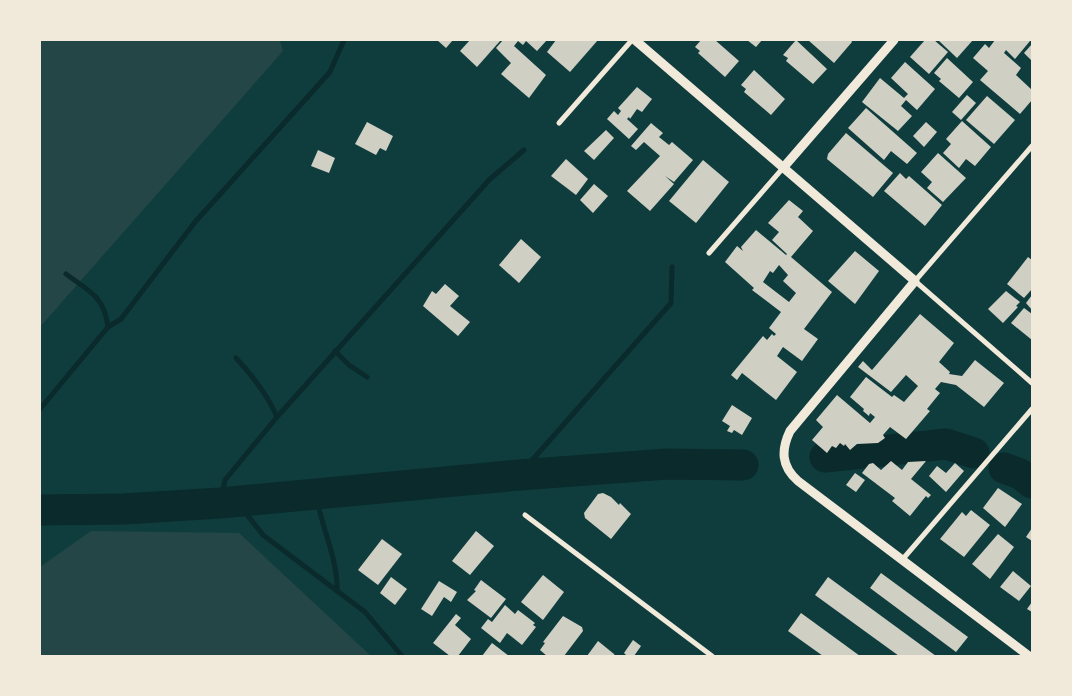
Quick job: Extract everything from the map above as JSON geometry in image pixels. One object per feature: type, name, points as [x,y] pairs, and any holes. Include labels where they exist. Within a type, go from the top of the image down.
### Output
[{"type":"street","points":[[559,123],[633,40],[1032,383]]},
{"type":"street","points":[[709,253],[894,40]]},
{"type":"street","points":[[1029,656],[798,481],[791,475],[784,461],[783,450],[790,431],[915,281],[1032,146]]},
{"type":"street","points":[[902,560],[1032,409]]},
{"type":"street","points":[[525,515],[712,656]]},
{"type":"shaded area","points":[[40,40],[280,40],[283,51],[40,327]]},
{"type":"shaded area","points":[[91,531],[239,533],[371,656],[40,656],[40,567]]},
{"type":"building","points":[[437,40],[453,40],[446,48]]},
{"type":"building","points":[[470,40],[500,41],[477,67],[460,51]]},
{"type":"building","points":[[503,40],[547,40],[537,51],[526,41],[523,45],[518,41],[514,46],[546,75],[529,98],[501,74],[511,63],[496,48]]},
{"type":"building","points":[[556,40],[598,40],[570,72],[547,52]]},
{"type":"building","points":[[701,40],[715,40],[739,61],[725,77],[698,53],[700,51],[695,47]]},
{"type":"building","points":[[747,40],[762,40],[756,47]]},
{"type":"building","points":[[796,40],[827,69],[813,84],[786,61],[788,58],[783,55]]},
{"type":"building","points":[[808,40],[851,40],[852,42],[834,63]]},
{"type":"building","points":[[925,40],[934,40],[948,52],[929,74],[910,57]]},
{"type":"building","points":[[938,40],[973,40],[957,58]]},
{"type":"building","points":[[995,40],[1030,41],[1015,59],[1006,50],[1004,53],[1021,68],[1016,75],[1032,90],[1032,100],[1020,114],[980,80],[988,71],[973,58],[985,44],[989,48]]},
{"type":"building","points":[[1032,44],[1032,61],[1024,53]]},
{"type":"building","points":[[947,58],[973,82],[959,98],[939,81],[941,79],[934,73]]},
{"type":"building","points":[[905,62],[935,89],[917,110],[906,100],[901,106],[912,116],[898,131],[862,102],[880,78],[904,98],[908,94],[891,78]]},
{"type":"building","points":[[754,70],[785,99],[771,115],[744,92],[746,89],[741,85]]},
{"type":"building","points":[[637,87],[652,99],[642,112],[637,109],[630,119],[629,117],[627,119],[638,129],[629,139],[607,119],[614,111],[618,115],[621,111],[618,108]]},
{"type":"building","points":[[967,95],[976,103],[961,120],[952,112]]},
{"type":"building","points":[[987,96],[1015,120],[994,144],[966,120]]},
{"type":"building","points":[[866,108],[917,153],[907,164],[891,151],[884,160],[848,128]]},
{"type":"building","points":[[962,121],[991,147],[975,166],[966,159],[959,168],[943,153],[951,144],[946,139]]},
{"type":"building","points":[[367,122],[393,136],[386,151],[380,148],[376,155],[355,144]]},
{"type":"building","points":[[926,122],[937,132],[924,147],[913,136]]},
{"type":"building","points":[[651,123],[663,133],[659,137],[669,145],[672,142],[693,160],[674,182],[665,176],[674,184],[650,211],[627,191],[660,156],[644,142],[636,150],[631,146]]},
{"type":"building","points":[[606,130],[614,138],[594,160],[584,151]]},
{"type":"building","points":[[846,133],[893,173],[873,197],[827,159],[828,154]]},
{"type":"building","points":[[318,150],[335,158],[329,173],[311,166]]},
{"type":"building","points":[[938,153],[966,178],[943,202],[927,188],[932,182],[921,172]]},
{"type":"building","points":[[566,159],[588,179],[576,195],[551,176]]},
{"type":"building","points":[[703,160],[729,182],[696,223],[669,201]]},
{"type":"building","points":[[900,173],[906,179],[909,176],[942,205],[925,226],[884,191]]},
{"type":"building","points":[[594,184],[608,196],[593,213],[580,200]]},
{"type":"building","points":[[789,200],[803,211],[798,217],[813,231],[791,257],[832,292],[804,329],[818,339],[802,361],[783,347],[777,356],[797,372],[776,400],[742,373],[737,380],[731,375],[763,336],[767,340],[772,334],[774,336],[776,334],[769,328],[781,312],[752,290],[754,288],[725,262],[737,246],[743,251],[741,247],[756,230],[786,255],[772,240],[779,232],[768,223]],"holes":[[[779,265],[788,275],[783,281],[796,293],[789,302],[763,282],[770,271],[773,273]]]},
{"type":"building","points":[[521,239],[541,257],[519,283],[499,265]]},
{"type":"building","points":[[855,251],[879,271],[855,304],[828,281]]},
{"type":"building","points":[[1028,257],[1032,260],[1032,289],[1024,298],[1007,284]]},
{"type":"building","points":[[445,284],[459,296],[450,306],[470,322],[458,336],[423,306],[432,291],[436,294]]},
{"type":"building","points":[[1006,291],[1020,302],[1016,306],[1018,307],[1003,323],[988,309]]},
{"type":"building","points":[[1032,295],[1032,310],[1026,303]]},
{"type":"building","points":[[1024,308],[1032,314],[1032,340],[1011,323]]},
{"type":"building","points":[[920,314],[954,343],[939,362],[950,372],[949,374],[962,376],[975,360],[1004,383],[984,407],[956,385],[941,382],[935,389],[940,393],[927,409],[930,411],[906,439],[890,427],[883,435],[885,438],[878,443],[857,444],[850,450],[845,444],[844,446],[840,443],[836,448],[832,446],[827,453],[812,440],[823,427],[816,420],[837,395],[870,423],[875,417],[870,413],[869,416],[850,397],[866,377],[892,397],[894,395],[904,402],[918,386],[906,375],[891,392],[858,367],[863,361],[872,370]]},
{"type":"building","points":[[732,405],[752,418],[742,435],[734,430],[732,433],[727,431],[730,426],[722,421]]},
{"type":"building","points":[[891,461],[902,470],[908,462],[926,461],[911,479],[931,495],[928,498],[926,496],[910,516],[892,501],[895,498],[862,473],[869,464],[873,463],[881,470]]},
{"type":"building","points":[[955,463],[964,471],[946,492],[929,476],[937,466],[946,473]]},
{"type":"building","points":[[855,473],[865,480],[856,492],[846,485]]},
{"type":"building","points":[[998,488],[1022,504],[1005,527],[983,508]]},
{"type":"building","points":[[603,493],[611,497],[619,505],[620,503],[631,514],[611,539],[585,518],[584,513],[598,494]]},
{"type":"building","points":[[971,510],[990,525],[964,557],[940,539],[962,512],[966,516]]},
{"type":"building","points":[[1032,528],[1032,541],[1026,537]]},
{"type":"building","points":[[476,531],[494,546],[470,575],[452,561]]},
{"type":"building","points":[[998,534],[1014,547],[990,579],[972,564]]},
{"type":"building","points":[[382,539],[402,554],[378,585],[358,570]]},
{"type":"building","points":[[1013,571],[1031,586],[1019,601],[1000,587]]},
{"type":"building","points":[[881,573],[968,637],[956,652],[870,588]]},
{"type":"building","points":[[543,575],[564,592],[543,620],[521,602]]},
{"type":"building","points":[[391,577],[407,589],[395,605],[380,593]]},
{"type":"building","points":[[828,577],[936,656],[899,656],[815,595]]},
{"type":"building","points":[[481,580],[506,599],[491,618],[467,600],[476,591],[474,590]]},
{"type":"building","points":[[439,581],[457,592],[451,602],[444,597],[432,616],[421,609]]},
{"type":"building","points":[[1032,602],[1032,612],[1027,609]]},
{"type":"building","points":[[505,605],[515,614],[518,610],[535,623],[533,625],[536,627],[522,645],[507,633],[500,643],[481,628],[488,619],[492,622]]},
{"type":"building","points":[[801,613],[860,656],[823,656],[788,631]]},
{"type":"building","points":[[456,614],[461,618],[455,625],[471,639],[458,656],[450,656],[433,643]]},
{"type":"building","points":[[563,616],[582,627],[583,631],[564,656],[547,656],[540,650],[545,643],[543,642]]},
{"type":"building","points":[[633,640],[641,646],[634,656],[627,656],[624,653]]},
{"type":"building","points":[[598,641],[614,654],[615,656],[587,656]]},
{"type":"building","points":[[492,643],[509,656],[482,656]]},
{"type":"waterway","points":[[40,409],[108,327],[121,319],[195,222],[330,72],[344,40]]},
{"type":"waterway","points":[[220,503],[225,480],[277,417],[490,179],[524,150]]},
{"type":"waterway","points":[[519,475],[671,303],[672,267]]},
{"type":"waterway","points":[[66,274],[88,290],[99,301],[108,327]]},
{"type":"waterway","points":[[335,351],[349,365],[367,377]]},
{"type":"waterway","points":[[236,358],[259,386],[277,417]]},
{"type":"waterway","points":[[825,457],[946,444],[974,453]]},
{"type":"waterway","points":[[40,510],[124,509],[220,503],[519,475],[667,464],[743,465]]},
{"type":"waterway","points":[[1004,468],[1020,474],[1032,483]]},
{"type":"waterway","points":[[316,494],[335,567],[337,591]]},
{"type":"waterway","points":[[237,502],[263,535],[365,612],[402,656]]}]
